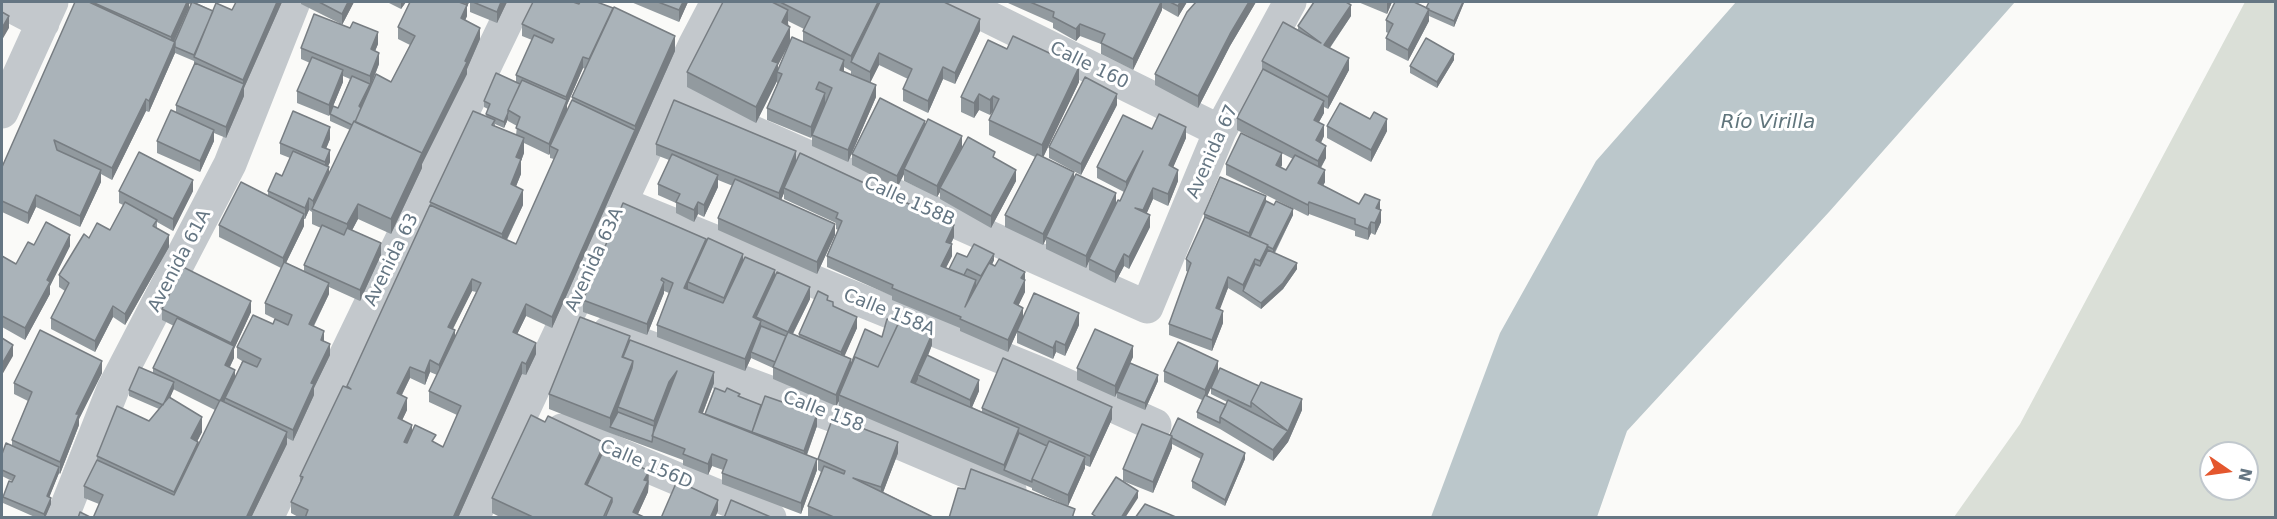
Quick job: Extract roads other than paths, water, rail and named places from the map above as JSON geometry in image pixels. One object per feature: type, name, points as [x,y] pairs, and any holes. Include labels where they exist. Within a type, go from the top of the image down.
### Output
[{"type":"street","points":[[2,112],[48,12],[3,2]]},
{"type":"street","name":"Avenida 61A","points":[[62,518],[113,389],[230,165],[294,2]]},
{"type":"street","name":"Avenida 63","points":[[267,518],[516,2]]},
{"type":"street","name":"Avenida 63A","points":[[473,518],[672,96],[683,41],[717,2]]},
{"type":"street","name":"Calle 160","points":[[958,2],[1220,131]]},
{"type":"street","name":"Avenida 67","points":[[1147,308],[1220,131],[1290,2]]},
{"type":"street","name":"Calle 158B","points":[[672,96],[1147,308]]},
{"type":"street","name":"Calle 158A","points":[[621,203],[1042,374],[1155,424]]},
{"type":"street","name":"Calle 158","points":[[568,317],[850,422],[1032,499]]},
{"type":"street","name":"Calle 156D","points":[[522,413],[770,518]]},
{"type":"water","name":"Río Virilla","points":[[1736,2],[2015,2],[1829,212],[1627,431],[1597,517],[1431,517],[1500,333],[1596,161]]}]
